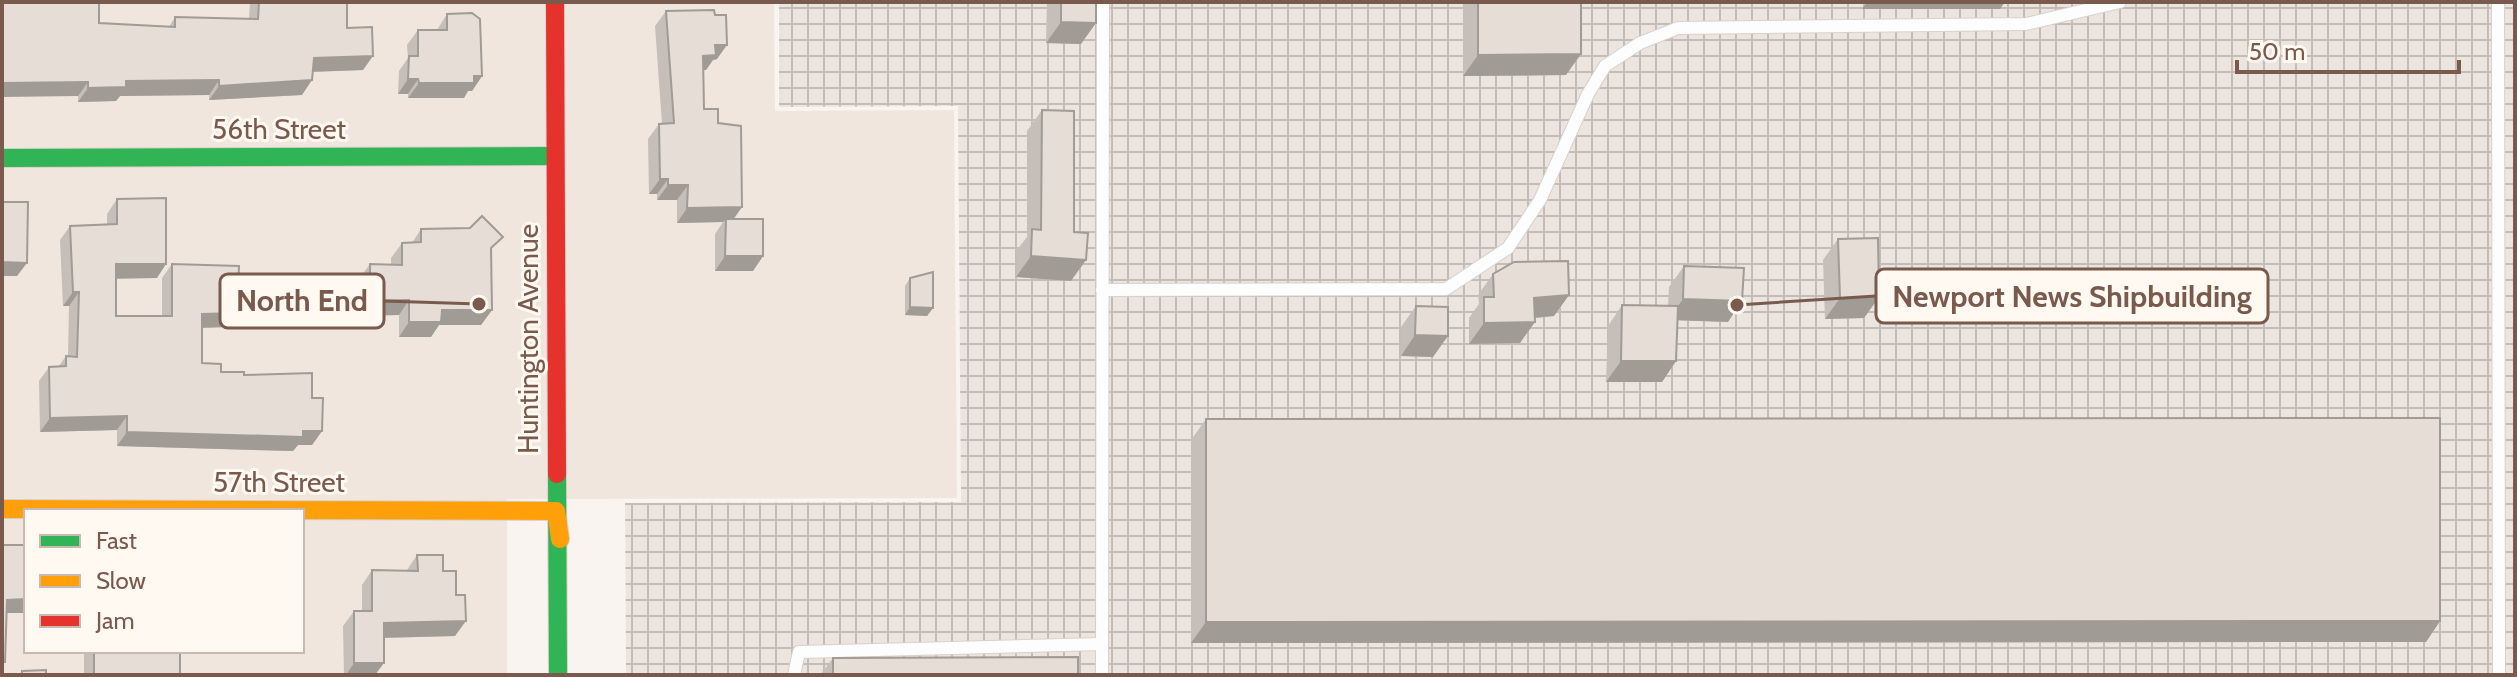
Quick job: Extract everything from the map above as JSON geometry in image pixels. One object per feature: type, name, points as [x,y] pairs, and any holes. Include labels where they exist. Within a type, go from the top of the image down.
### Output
[{"type":"street","name":"Huntington Avenue","points":[[555,2],[558,675]]},
{"type":"street","name":"56th Street","points":[[2,158],[555,156]]},
{"type":"street","name":"57th Street","points":[[2,509],[24,509]]},
{"type":"street","name":"57th Street","points":[[304,510],[556,511]]},
{"type":"street","points":[[556,511],[576,662]]},
{"type":"lane","points":[[1102,675],[1103,2]]},
{"type":"lane","points":[[1102,290],[1446,289],[1508,248],[1540,200],[1588,94],[1605,66],[1640,43],[1678,28],[2026,24],[2120,2]]},
{"type":"lane","points":[[2498,2],[2499,675]]},
{"type":"lane","points":[[794,675],[799,652],[1102,644]]},
{"type":"shaded area","points":[[2,2],[774,2],[775,111],[954,110],[957,498],[507,499],[507,675],[2,675]]},
{"type":"shaded area","points":[[779,2],[2515,2],[2515,675],[626,675],[625,503],[961,502],[958,106],[779,107]]},
{"type":"building","points":[[2,2],[99,2],[99,23],[175,27],[175,17],[258,19],[259,2],[347,2],[347,28],[372,27],[373,56],[314,58],[312,80],[219,86],[219,80],[126,81],[126,87],[88,88],[88,82],[2,83]]},
{"type":"building","points":[[1061,2],[1096,2],[1096,23],[1061,22]]},
{"type":"building","points":[[1478,2],[1581,2],[1581,54],[1478,55]]},
{"type":"building","points":[[714,10],[715,15],[726,15],[727,45],[715,45],[716,55],[703,56],[704,109],[718,109],[718,123],[741,126],[742,207],[687,208],[688,185],[668,185],[668,179],[660,179],[659,124],[674,123],[666,11]]},
{"type":"building","points":[[472,13],[480,19],[482,76],[474,76],[474,83],[419,83],[418,79],[408,79],[409,56],[418,56],[418,30],[447,30],[447,14]]},
{"type":"building","points":[[1042,110],[1074,111],[1074,232],[1088,233],[1086,260],[1031,256],[1032,229],[1041,230]]},
{"type":"building","points":[[166,198],[166,264],[116,264],[116,316],[172,316],[172,264],[239,266],[237,313],[202,314],[202,363],[221,364],[221,372],[244,372],[244,375],[312,373],[312,398],[323,398],[322,431],[303,431],[303,437],[127,432],[127,416],[50,418],[49,367],[66,366],[66,356],[77,357],[79,292],[73,292],[70,226],[117,224],[117,199]]},
{"type":"building","points":[[2,202],[28,202],[27,263],[2,262]]},
{"type":"building","points":[[482,216],[503,237],[491,248],[492,310],[442,310],[441,322],[409,322],[409,300],[358,301],[358,279],[370,279],[370,264],[402,265],[402,243],[421,242],[421,229],[470,228]]},
{"type":"building","points":[[726,219],[763,219],[763,256],[725,256]]},
{"type":"building","points":[[1878,238],[1879,297],[1840,298],[1838,239]]},
{"type":"building","points":[[1568,261],[1569,295],[1534,298],[1535,322],[1484,323],[1484,297],[1494,297],[1493,274],[1514,262]]},
{"type":"building","points":[[1684,266],[1744,268],[1742,301],[1683,299]]},
{"type":"building","points":[[933,272],[933,308],[910,307],[910,278]]},
{"type":"building","points":[[1622,305],[1678,306],[1676,361],[1621,361]]},
{"type":"building","points":[[1416,306],[1448,307],[1448,336],[1415,335]]},
{"type":"building","points":[[2440,418],[2440,621],[1206,622],[1206,419]]},
{"type":"building","points":[[2,545],[24,545],[24,599],[7,600],[5,662],[2,662]]},
{"type":"building","points":[[417,555],[443,555],[443,571],[456,571],[456,595],[465,595],[466,621],[384,623],[384,663],[354,663],[354,611],[372,611],[372,570],[418,571]]},
{"type":"building","points":[[94,653],[180,653],[180,675],[94,675]]},
{"type":"building","points":[[1078,657],[1078,675],[833,675],[833,658]]},
{"type":"building","points":[[46,670],[46,675],[22,675],[22,671]]},
{"type":"traffic: fast","points":[[2,158],[555,156]]},
{"type":"traffic: fast","points":[[557,474],[558,675]]},
{"type":"traffic: slow","points":[[2,509],[24,509]]},
{"type":"traffic: slow","points":[[304,510],[556,511],[560,539]]},
{"type":"traffic: jam","points":[[555,2],[557,474]]},
{"type":"place","name":"North End","points":[[479,304]]},
{"type":"place","name":"Newport News Shipbuilding","points":[[1737,305]]}]
